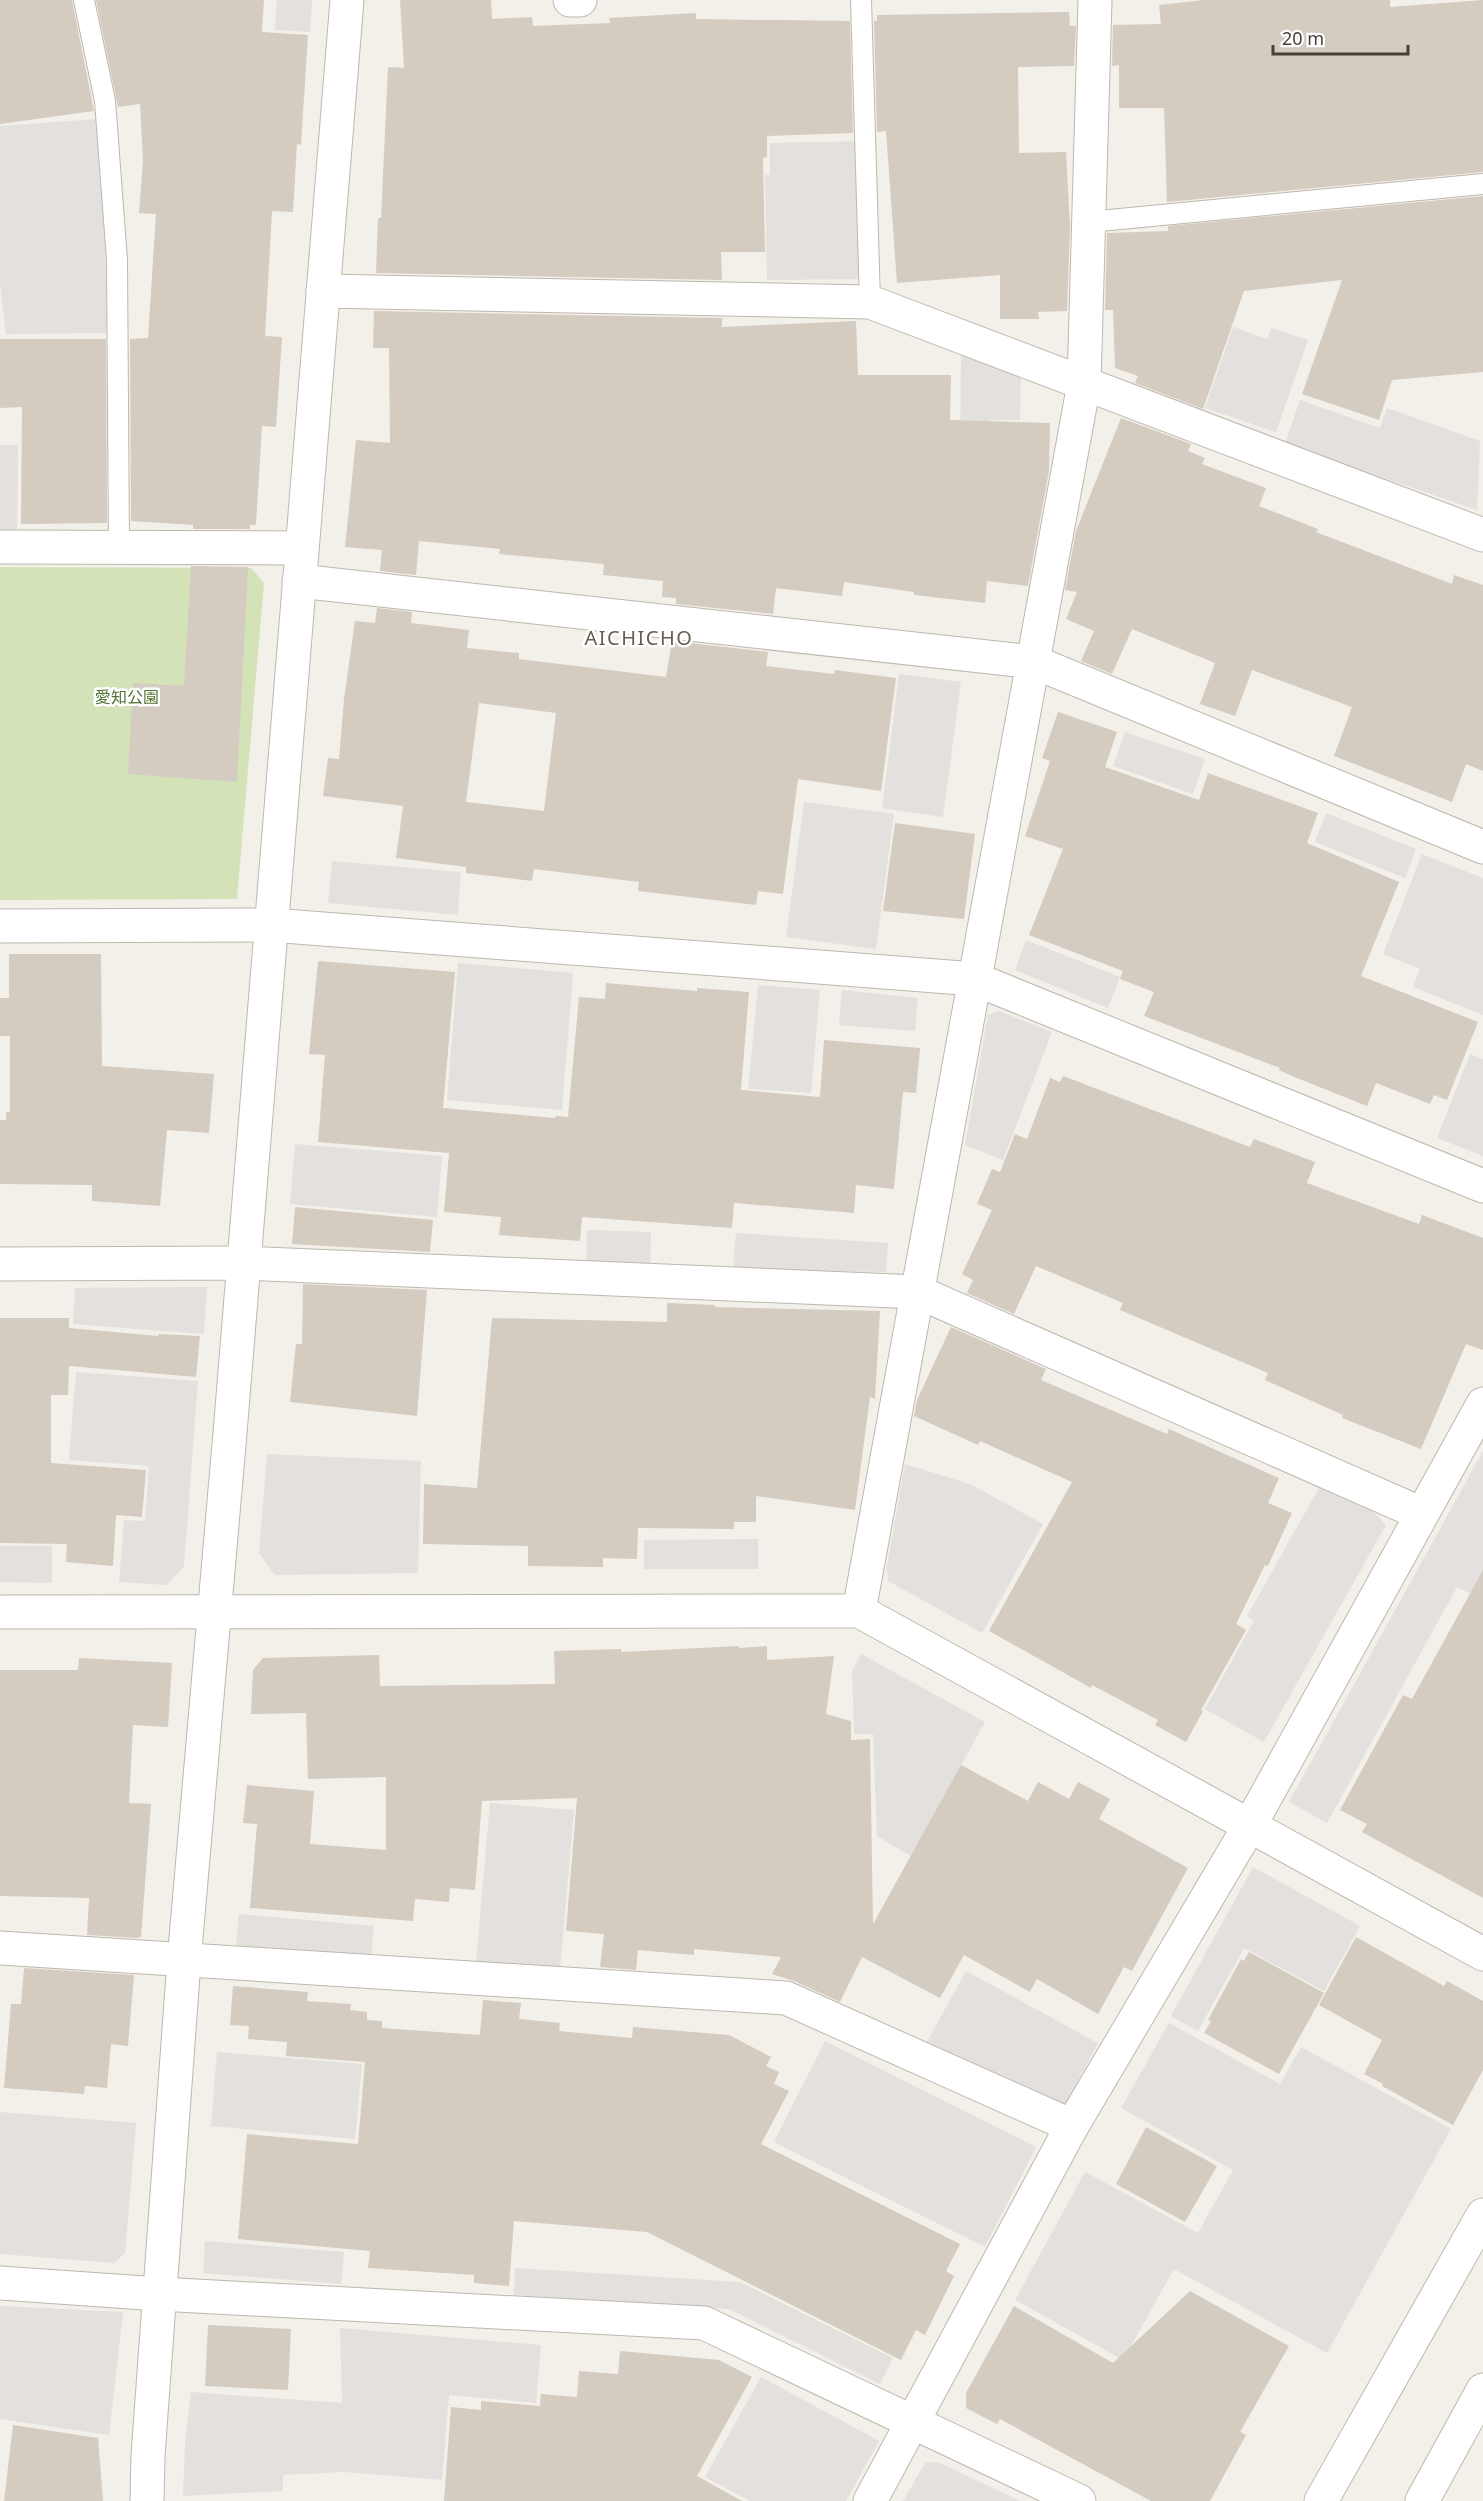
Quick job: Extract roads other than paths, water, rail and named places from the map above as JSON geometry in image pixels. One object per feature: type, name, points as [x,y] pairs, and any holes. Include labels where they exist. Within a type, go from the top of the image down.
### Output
[{"type":"street","points":[[147,2501],[159,2294],[184,1961],[347,0]]},
{"type":"street","points":[[570,0],[580,0]]},
{"type":"street","points":[[859,1611],[1084,384],[1095,0]]},
{"type":"street","points":[[323,291],[870,302],[1483,535]]},
{"type":"street","points":[[0,547],[302,548]]},
{"type":"street","points":[[299,581],[1034,662],[1483,847]]},
{"type":"street","points":[[0,926],[271,925],[975,979],[1483,1186]]},
{"type":"street","points":[[0,1264],[243,1263],[918,1292],[1422,1514]]},
{"type":"street","points":[[870,2501],[1072,2126],[1250,1826],[1483,1404]]},
{"type":"street","points":[[0,1612],[859,1611],[1483,1954]]},
{"type":"street","points":[[0,1948],[786,1998],[1072,2126]]},
{"type":"street","points":[[1321,2501],[1483,2215]]},
{"type":"street","points":[[0,2283],[159,2294],[704,2323],[1079,2501]]},
{"type":"street","points":[[1422,2501],[1483,2390]]},
{"type":"lane","points":[[84,0],[105,101],[117,260],[119,547]]},
{"type":"lane","points":[[861,0],[870,302]]},
{"type":"lane","points":[[1089,222],[1483,184]]},
{"type":"district","name":"AICHICHO","points":[[639,638]]},
{"type":"park label","name":"愛知公園","points":[[127,697]]}]
